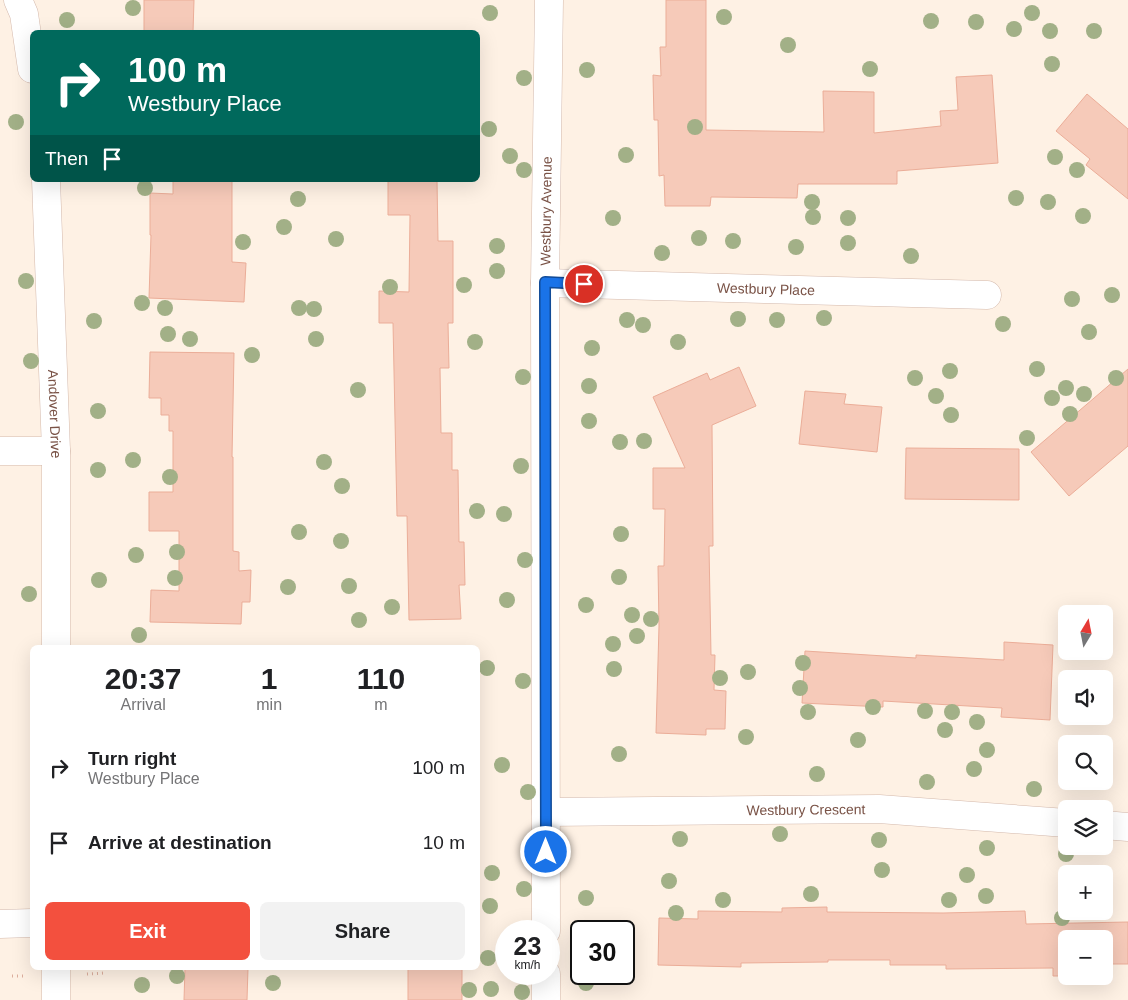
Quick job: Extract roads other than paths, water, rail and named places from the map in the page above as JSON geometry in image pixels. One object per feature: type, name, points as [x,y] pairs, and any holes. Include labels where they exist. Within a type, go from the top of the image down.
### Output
[{"type":"street","points":[[18,0],[24,14],[30,55]]},
{"type":"street","name":"Westbury Avenue","points":[[546,920],[545,282],[549,0]]},
{"type":"street","name":"Andover Drive","points":[[46,182],[56,451],[56,645]]},
{"type":"street","name":"Westbury Place","points":[[545,282],[987,295]]},
{"type":"street","points":[[0,451],[56,451]]},
{"type":"street","name":"Westbury Crescent","points":[[546,812],[879,809],[1058,822]]},
{"type":"street","points":[[1113,826],[1128,827]]},
{"type":"street","points":[[0,924],[30,924]]},
{"type":"street","points":[[56,970],[56,1000]]},
{"type":"street","points":[[546,985],[546,1000]]}]
